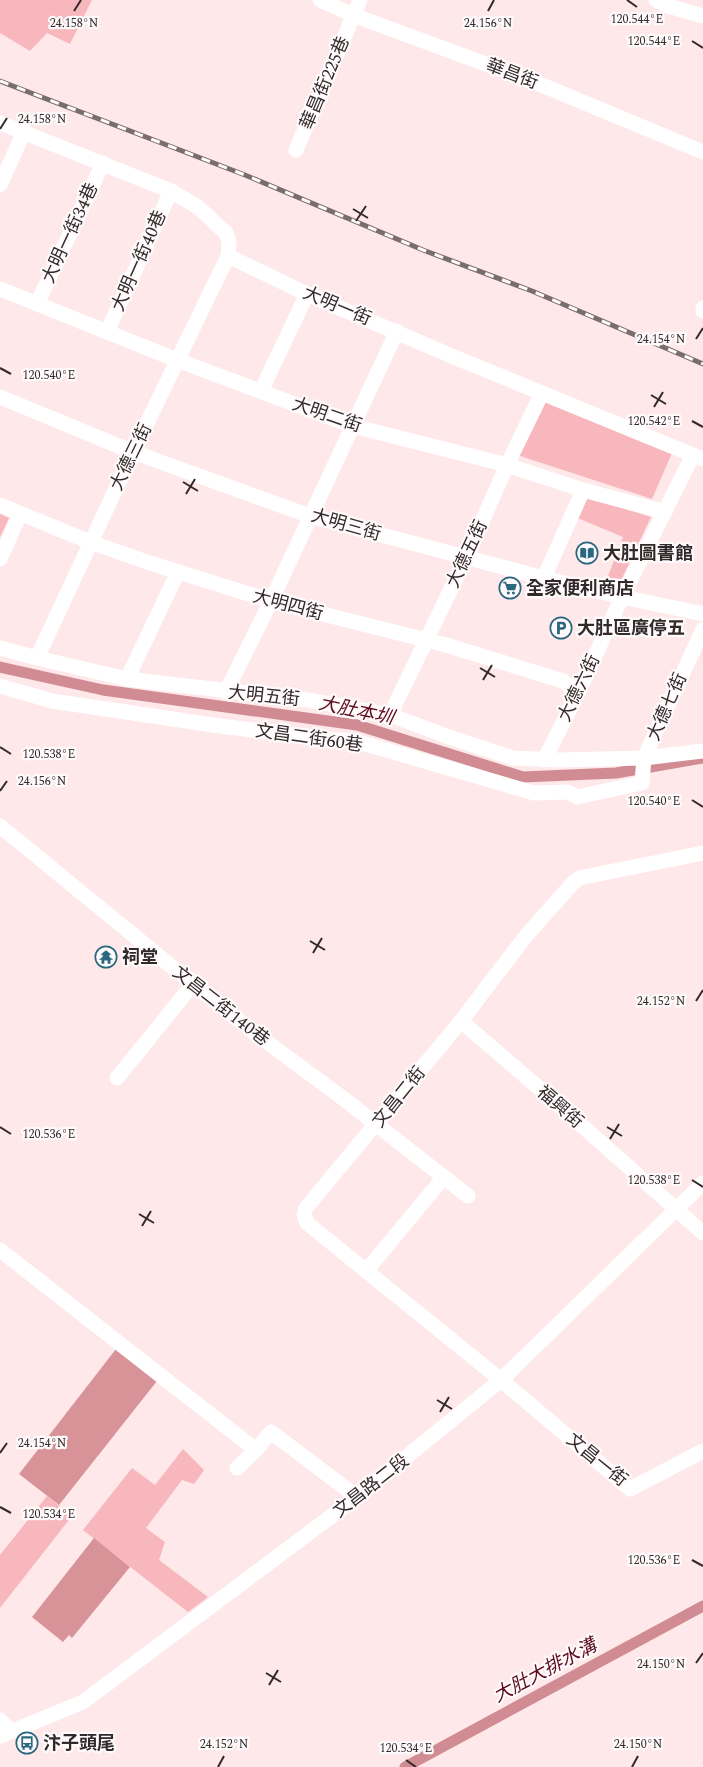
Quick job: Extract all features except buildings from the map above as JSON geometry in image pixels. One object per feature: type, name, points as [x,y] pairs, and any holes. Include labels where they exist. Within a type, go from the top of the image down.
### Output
[{"type":"street","name":"華昌街","points":[[320,0],[353,15],[537,83],[703,152]]},
{"type":"street","name":"華昌街225巷","points":[[296,150],[360,0]]},
{"type":"street","points":[[656,0],[668,6],[703,16]]},
{"type":"street","points":[[0,123],[171,191],[198,207],[226,233],[229,241],[228,256]]},
{"type":"street","points":[[0,185],[24,132]]},
{"type":"street","name":"大明一街34巷","points":[[36,304],[103,163]]},
{"type":"street","name":"大明一街40巷","points":[[107,332],[171,191]]},
{"type":"street","name":"大明一街","points":[[228,256],[307,294],[454,357],[698,457]]},
{"type":"street","name":"大德三街","points":[[37,658],[90,542],[228,256]]},
{"type":"street","name":"大明二街","points":[[0,289],[177,360],[353,426],[507,465],[583,490],[665,512]]},
{"type":"street","points":[[261,391],[307,294]]},
{"type":"street","points":[[226,692],[271,601],[397,332]]},
{"type":"street","name":"大德五街","points":[[390,715],[466,558],[507,465],[542,393]]},
{"type":"street","name":"大明三街","points":[[0,397],[133,452],[310,516],[544,578],[703,614]]},
{"type":"street","name":"大德六街","points":[[544,760],[665,512],[698,457]]},
{"type":"street","points":[[544,578],[583,490]]},
{"type":"street","name":"大明四街","points":[[0,505],[90,542],[178,572],[271,601],[446,645],[564,681],[578,693]]},
{"type":"street","points":[[0,559],[20,514]]},
{"type":"street","points":[[127,679],[178,572]]},
{"type":"street","name":"大德七街","points":[[644,758],[703,629]]},
{"type":"street","name":"大明五街","points":[[0,648],[127,679],[226,692],[308,700],[390,715],[513,758],[544,760],[644,758],[703,751]]},
{"type":"street","name":"文昌二街60巷","points":[[0,686],[52,701],[220,726],[355,741],[534,793],[568,792],[577,797],[642,783],[644,758]]},
{"type":"street","name":"文昌二街140巷","points":[[0,826],[193,984],[468,1196]]},
{"type":"street","name":"文昌二街","points":[[501,1380],[307,1222],[304,1215],[306,1208],[461,1022],[525,937],[560,896],[579,878],[703,853]]},
{"type":"street","points":[[117,1078],[193,984]]},
{"type":"street","name":"福興街","points":[[461,1022],[703,1234]]},
{"type":"street","points":[[366,1271],[444,1177]]},
{"type":"street","name":"文昌路二段","points":[[6,1734],[83,1702],[357,1498],[501,1380],[703,1183]]},
{"type":"street","points":[[0,1250],[256,1450]]},
{"type":"street","name":"文昌一街","points":[[501,1380],[630,1488],[703,1451]]},
{"type":"street","points":[[237,1468],[271,1432],[357,1498]]},
{"type":"street","points":[[0,1720],[6,1734]]},
{"type":"shaded area","points":[[0,0],[92,0],[70,44],[47,33],[30,51],[0,33]]},
{"type":"shaded area","points":[[541,400],[672,453],[652,499],[517,455]]},
{"type":"shaded area","points":[[582,495],[651,517],[615,593],[603,589],[623,537],[575,517]]},
{"type":"shaded area","points":[[0,514],[9,518],[0,537]]},
{"type":"shaded area","points":[[116,1349],[157,1381],[59,1505],[19,1474]]},
{"type":"shaded area","points":[[183,1449],[204,1470],[194,1484],[182,1480],[146,1528],[165,1542],[159,1560],[208,1597],[188,1612],[83,1530],[132,1468],[155,1485]]},
{"type":"shaded area","points":[[47,1496],[72,1516],[0,1608],[0,1555]]},
{"type":"shaded area","points":[[94,1538],[130,1567],[72,1638],[69,1635],[63,1642],[32,1617]]},
{"type":"waterway","name":"大肚本圳","points":[[0,667],[103,690],[357,725],[523,777],[616,773],[703,758]]},
{"type":"waterway","name":"大肚大排水溝","points":[[405,1767],[703,1606]]},
{"type":"railway","points":[[0,81],[245,175],[423,250],[532,291],[703,364]]},
{"type":"place","name":"大肚圖書館","points":[[587,553]]},
{"type":"place","name":"全家便利商店","points":[[510,588]]},
{"type":"place","name":"大肚區廣停五","points":[[561,628]]},
{"type":"place","name":"祠堂","points":[[106,957]]},
{"type":"place","name":"汴子頭尾","points":[[27,1743]]}]
